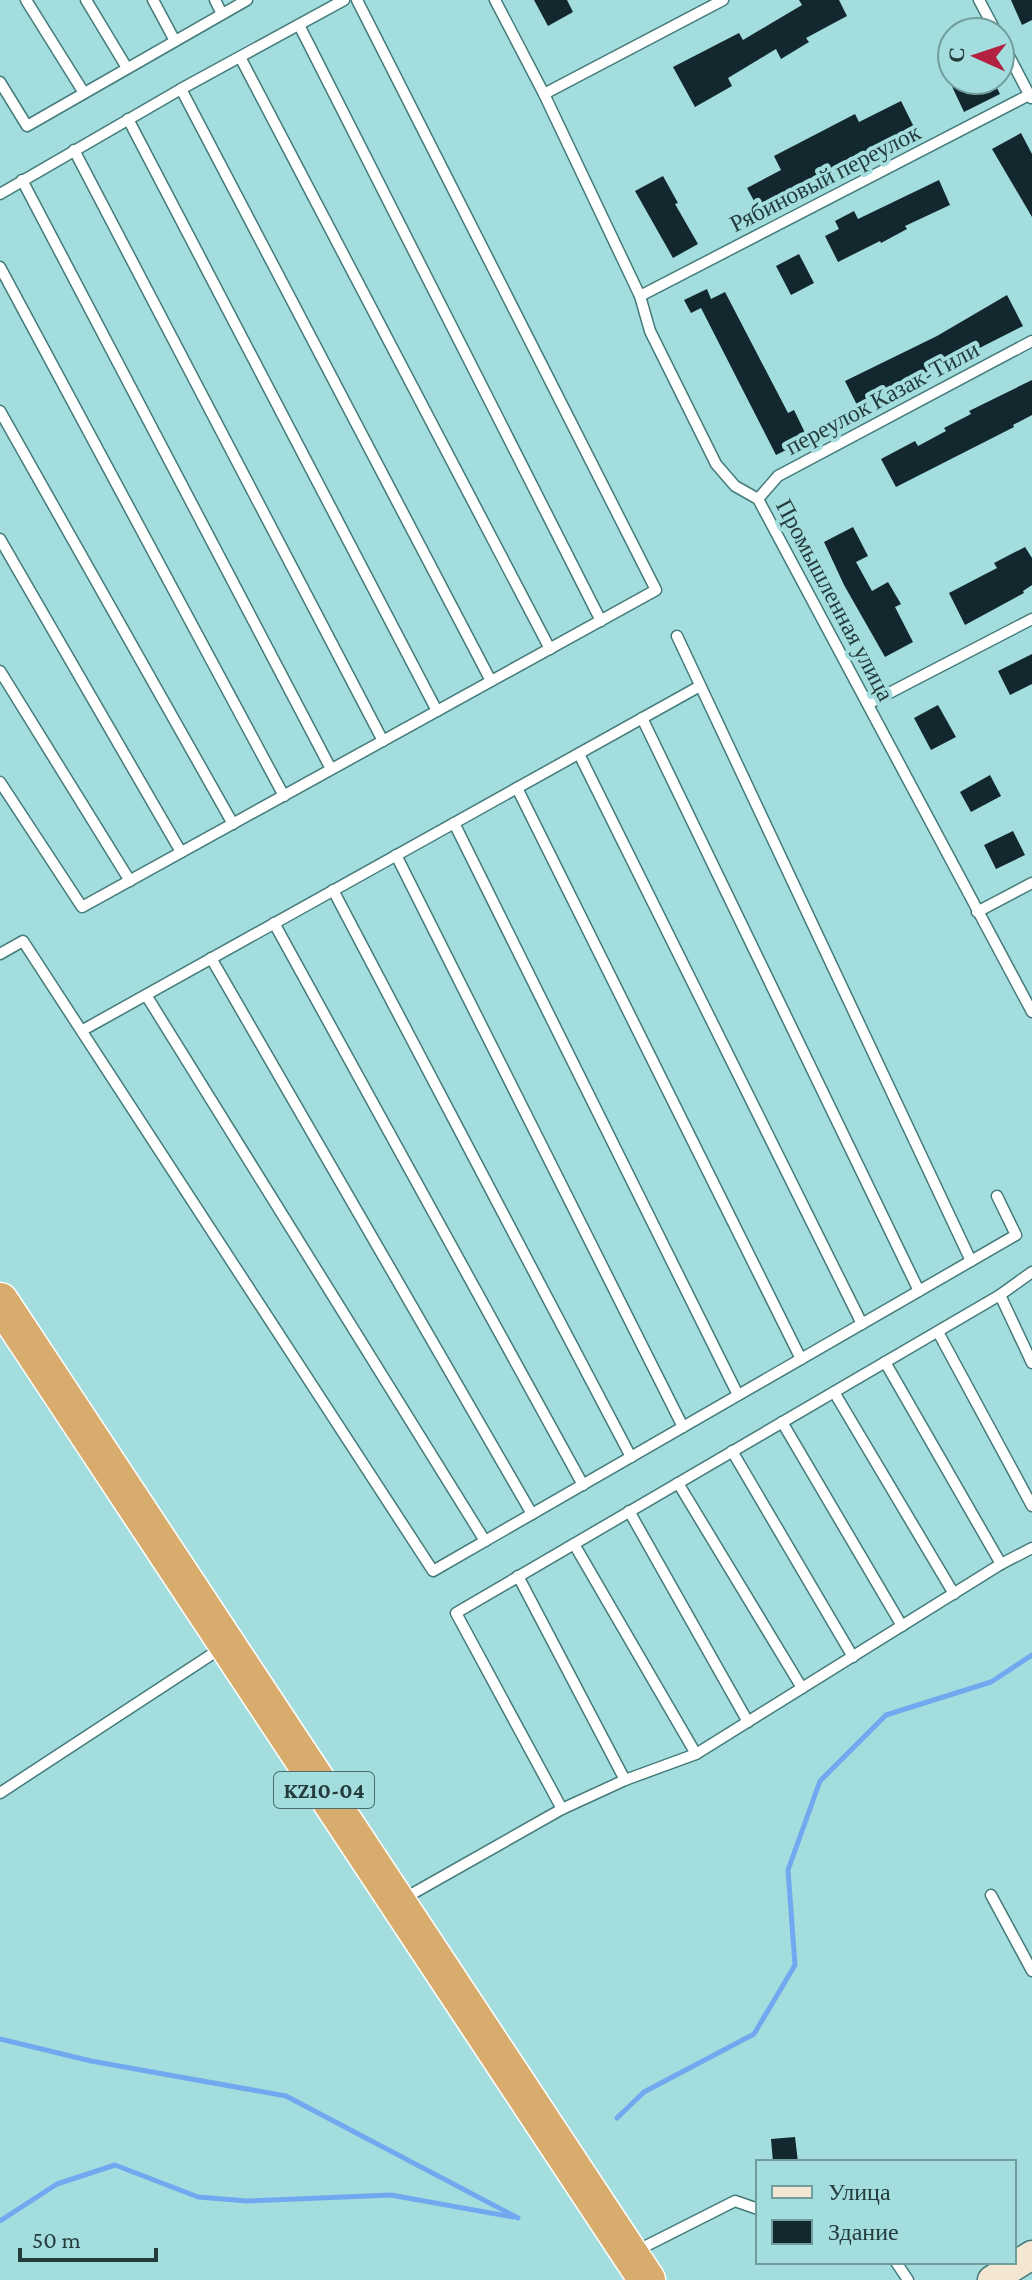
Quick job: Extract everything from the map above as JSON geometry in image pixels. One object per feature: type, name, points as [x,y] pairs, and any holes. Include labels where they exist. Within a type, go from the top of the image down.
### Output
[{"type":"highway","name":"KZ10-04","points":[[0,1301],[639,2267]]},
{"type":"main road","points":[[992,2280],[1032,2255]]},
{"type":"lane","points":[[26,0],[84,93]]},
{"type":"lane","points":[[86,0],[127,68]]},
{"type":"lane","points":[[153,0],[175,41]]},
{"type":"lane","points":[[215,0],[222,14]]},
{"type":"lane","points":[[0,82],[27,126],[247,0]]},
{"type":"lane","points":[[0,194],[181,89],[344,0]]},
{"type":"lane","points":[[0,782],[82,907],[656,590],[357,0]]},
{"type":"lane","name":"Промышленная улица","points":[[495,0],[544,94],[640,296],[650,331],[716,464],[735,486],[758,499],[1032,1012]]},
{"type":"lane","points":[[544,94],[723,0]]},
{"type":"lane","points":[[299,25],[601,621]]},
{"type":"lane","points":[[240,57],[550,649]]},
{"type":"lane","points":[[1016,70],[1030,97]]},
{"type":"lane","points":[[181,89],[491,681]]},
{"type":"lane","name":"Рябиновый переулок","points":[[640,296],[1030,97]]},
{"type":"lane","points":[[128,119],[437,711]]},
{"type":"lane","points":[[74,150],[383,741]]},
{"type":"lane","points":[[22,180],[331,769]]},
{"type":"lane","points":[[0,267],[284,796]]},
{"type":"lane","name":"переулок Казак-Тили","points":[[758,499],[778,476],[1032,341]]},
{"type":"lane","points":[[0,411],[233,824]]},
{"type":"lane","points":[[0,539],[181,852]]},
{"type":"lane","points":[[868,704],[1032,619]]},
{"type":"lane","points":[[677,636],[971,1261]]},
{"type":"lane","points":[[0,671],[130,881]]},
{"type":"lane","points":[[83,1030],[700,686]]},
{"type":"lane","points":[[642,718],[919,1291]]},
{"type":"lane","points":[[579,754],[862,1324]]},
{"type":"lane","points":[[517,788],[801,1359]]},
{"type":"lane","points":[[454,823],[738,1395]]},
{"type":"lane","points":[[396,855],[683,1427]]},
{"type":"lane","points":[[977,912],[1032,883]]},
{"type":"lane","points":[[333,890],[631,1457]]},
{"type":"lane","points":[[274,923],[583,1485]]},
{"type":"lane","points":[[0,954],[23,941],[433,1571],[1016,1235],[997,1196]]},
{"type":"lane","points":[[211,958],[532,1514]]},
{"type":"lane","points":[[146,995],[485,1541]]},
{"type":"lane","points":[[562,1809],[456,1613],[938,1332],[1032,1272]]},
{"type":"lane","points":[[1000,1295],[1032,1363]]},
{"type":"lane","points":[[938,1332],[1032,1506]]},
{"type":"lane","points":[[885,1362],[1001,1564]]},
{"type":"lane","points":[[834,1392],[954,1594]]},
{"type":"lane","points":[[782,1422],[902,1626]]},
{"type":"lane","points":[[732,1451],[853,1657]]},
{"type":"lane","points":[[678,1483],[802,1688]]},
{"type":"lane","points":[[629,1511],[748,1722]]},
{"type":"lane","points":[[574,1544],[696,1754]]},
{"type":"lane","points":[[399,1902],[562,1809],[625,1780],[696,1754],[1001,1564],[1032,1548]]},
{"type":"lane","points":[[518,1576],[625,1780]]},
{"type":"lane","points":[[0,1793],[226,1645]]},
{"type":"lane","points":[[991,1895],[1032,1971]]},
{"type":"lane","points":[[639,2267],[735,2201],[756,2208]]},
{"type":"building","points":[[534,0],[567,0],[573,12],[548,26]]},
{"type":"building","points":[[799,0],[839,0],[847,16],[806,38],[809,42],[781,59],[776,49],[728,78],[732,86],[695,107],[673,67],[739,33],[743,40],[802,5]]},
{"type":"building","points":[[1011,0],[1032,0],[1032,20],[1022,25]]},
{"type":"building","points":[[956,96],[996,96],[964,112]]},
{"type":"building","points":[[901,101],[917,133],[819,182],[821,186],[794,198],[792,195],[760,212],[747,188],[781,170],[774,156],[855,114],[859,122]]},
{"type":"building","points":[[1021,133],[1032,154],[1032,217],[992,149]]},
{"type":"building","points":[[663,176],[698,244],[673,258],[635,191]]},
{"type":"building","points":[[939,180],[950,205],[905,226],[907,229],[881,243],[838,262],[825,236],[839,229],[835,221],[854,211],[858,219]]},
{"type":"building","points":[[799,254],[814,283],[791,295],[776,266]]},
{"type":"building","points":[[707,289],[711,299],[725,292],[788,413],[794,410],[808,439],[776,455],[701,308],[691,313],[684,300]]},
{"type":"building","points":[[1007,295],[1023,326],[859,409],[845,381],[937,336]]},
{"type":"building","points":[[1032,380],[1032,415],[896,487],[881,459],[915,441],[918,446],[971,414],[969,411]]},
{"type":"building","points":[[853,527],[868,556],[856,562],[872,591],[888,582],[901,604],[895,607],[913,642],[885,657],[844,585],[824,542]]},
{"type":"building","points":[[1025,547],[1032,558],[1032,585],[1024,593],[965,625],[949,593],[997,568],[994,563]]},
{"type":"building","points":[[1032,654],[1032,684],[1010,695],[998,671]]},
{"type":"building","points":[[938,705],[956,737],[931,750],[914,718]]},
{"type":"building","points":[[990,775],[1001,796],[971,812],[960,792]]},
{"type":"building","points":[[1013,831],[1025,855],[996,869],[984,845]]},
{"type":"building","points":[[795,2137],[798,2160],[773,2160],[771,2139]]},
{"type":"waterway","points":[[617,2118],[644,2092],[754,2034],[795,1965],[788,1870],[820,1781],[886,1715],[991,1682],[1032,1655]]},
{"type":"waterway","points":[[0,2039],[91,2061],[286,2096],[518,2218]]},
{"type":"waterway","points":[[0,2221],[57,2184],[115,2165],[198,2197],[247,2201],[391,2195],[513,2217]]}]
